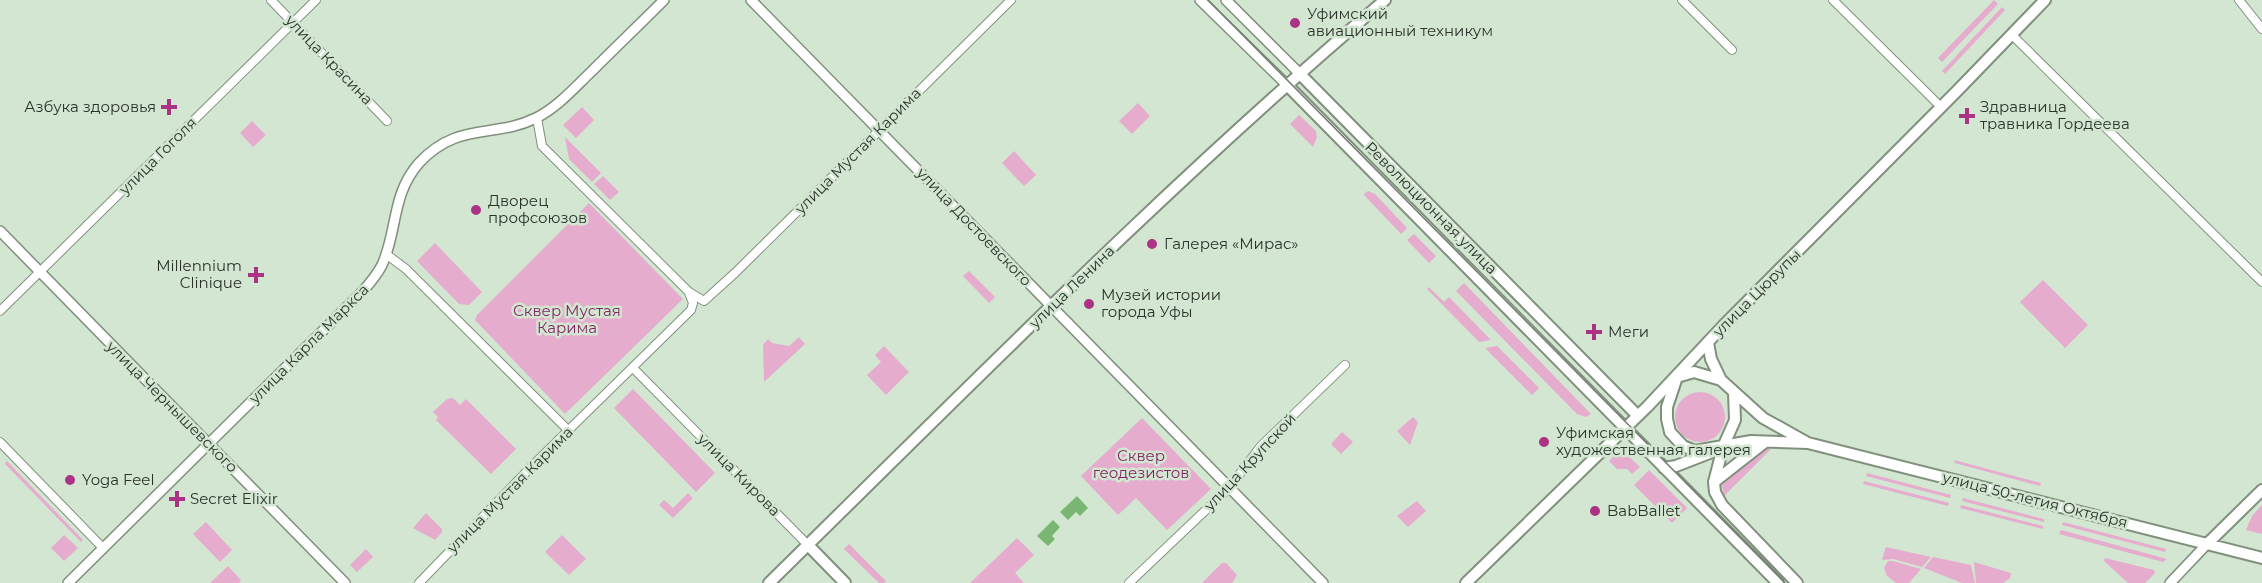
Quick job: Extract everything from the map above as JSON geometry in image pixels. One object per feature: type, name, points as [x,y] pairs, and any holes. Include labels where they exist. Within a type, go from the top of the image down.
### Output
[{"type":"main road","name":"улица Ленина","points":[[769,583],[1051,306],[1299,74],[1385,0]]},
{"type":"main road","name":"улица Цюрупы","points":[[1466,583],[1677,377],[2044,0]]},
{"type":"main road","name":"Революционная улица","points":[[1299,74],[1637,415]]},
{"type":"main road","points":[[1287,85],[1778,583]]},
{"type":"main road","points":[[1708,343],[1711,359],[1721,380],[1734,393],[1735,420],[1723,447],[1714,482],[1715,492],[1719,502],[1797,583]]},
{"type":"main road","points":[[1721,380],[1694,372],[1677,377],[1667,407],[1668,426],[1673,438],[1683,446],[1695,451],[1723,447]]},
{"type":"main road","name":"улица 50-летия Октября","points":[[1734,393],[1763,418],[1808,443]]},
{"type":"main road","name":"улица 50-летия Октября","points":[[1723,447],[1751,441],[1808,443],[2262,558]]},
{"type":"main road","points":[[1714,482],[1765,442]]},
{"type":"main road","points":[[1664,468],[1696,459],[1723,447]]},
{"type":"main road","points":[[2207,544],[2262,490]]},
{"type":"main road","name":"улица Кирова","points":[[808,545],[844,583]]},
{"type":"street","name":"улица Красина","points":[[271,0],[387,121]]},
{"type":"street","name":"улица Гоголя","points":[[0,311],[316,0]]},
{"type":"street","name":"улица Карла Маркса","points":[[68,583],[363,291],[378,273],[386,255],[403,187],[420,163],[435,149],[470,132],[499,128],[537,118],[568,94],[664,0]]},
{"type":"street","name":"улица Достоевского","points":[[751,0],[1323,583]]},
{"type":"street","name":"улица Мустая Карима","points":[[689,292],[704,301],[735,273],[1011,0]]},
{"type":"street","points":[[1200,0],[1287,85]]},
{"type":"street","name":"Революционная улица","points":[[1226,0],[1299,74]]},
{"type":"street","points":[[1682,0],[1732,50]]},
{"type":"street","points":[[1833,0],[1941,107]]},
{"type":"street","points":[[2239,0],[2262,29]]},
{"type":"street","points":[[2012,35],[2262,282]]},
{"type":"street","points":[[537,118],[542,146],[689,292]]},
{"type":"street","name":"улица Чернышевского","points":[[0,231],[345,583]]},
{"type":"street","points":[[386,255],[406,269],[569,430]]},
{"type":"street","name":"улица Мустая Карима","points":[[419,583],[692,309],[693,303],[689,292]]},
{"type":"street","name":"улица Крупской","points":[[1129,583],[1230,488],[1260,446],[1345,365]]},
{"type":"street","name":"улица Кирова","points":[[633,368],[808,545]]},
{"type":"street","points":[[0,442],[104,548]]},
{"type":"street","points":[[2170,583],[2207,544]]},
{"type":"green space","points":[[1994,0],[1998,4],[1942,62],[1938,58]]},
{"type":"green space","points":[[2002,7],[2005,10],[1945,74],[1942,71]]},
{"type":"green space","points":[[1138,103],[1150,116],[1132,134],[1119,121]]},
{"type":"green space","points":[[582,107],[594,120],[576,138],[563,125]]},
{"type":"green space","points":[[1299,115],[1316,131],[1317,137],[1313,147],[1290,124]]},
{"type":"green space","points":[[252,121],[266,135],[253,147],[240,133]]},
{"type":"green space","points":[[565,137],[601,173],[592,182],[569,159]]},
{"type":"green space","points":[[1014,151],[1036,175],[1024,186],[1002,163]]},
{"type":"green space","points":[[603,176],[619,192],[610,200],[594,184]]},
{"type":"green space","points":[[1368,191],[1375,194],[1407,228],[1401,234],[1365,196],[1364,194]]},
{"type":"green space","name":"Сквер Мустая Карима","points":[[589,203],[683,299],[565,414],[475,320],[477,315]]},
{"type":"green space","points":[[1414,234],[1436,256],[1429,263],[1407,240]]},
{"type":"green space","points":[[435,243],[482,292],[469,305],[459,304],[417,261]]},
{"type":"green space","points":[[969,271],[995,297],[989,303],[963,276]]},
{"type":"green space","points":[[2043,280],[2088,325],[2065,348],[2020,302]]},
{"type":"green space","points":[[1464,283],[1591,414],[1586,417],[1577,414],[1456,291]]},
{"type":"green space","points":[[1429,287],[1444,302],[1449,297],[1491,340],[1479,342],[1427,289]]},
{"type":"green space","points":[[799,337],[805,344],[764,382],[763,345],[768,339],[772,343],[789,346]]},
{"type":"green space","points":[[884,346],[909,372],[886,395],[867,375],[881,362],[875,355]]},
{"type":"green space","points":[[1497,346],[1539,388],[1532,395],[1485,348]]},
{"type":"green space","points":[[633,389],[715,473],[696,492],[614,408]]},
{"type":"green space","points":[[1700,392],[1718,399],[1725,417],[1718,435],[1700,442],[1682,435],[1675,417],[1682,399]]},
{"type":"green space","points":[[453,398],[460,405],[466,399],[516,449],[491,474],[436,420],[438,417],[433,412],[447,399]]},
{"type":"green space","points":[[1413,417],[1418,422],[1410,445],[1397,431]]},
{"type":"green space","name":"Сквер геодезистов","points":[[1142,418],[1211,489],[1167,530],[1136,498],[1118,515],[1081,476]]},
{"type":"green space","points":[[1342,432],[1353,442],[1341,454],[1331,444]]},
{"type":"green space","points":[[1771,449],[1724,496],[1722,485],[1756,454]]},
{"type":"green space","points":[[1618,452],[1624,452],[1640,467],[1632,474],[1627,469],[1617,469],[1609,461]]},
{"type":"green space","points":[[1954,460],[2041,483],[2040,486],[1955,463]]},
{"type":"green space","points":[[7,461],[83,540],[81,542],[5,464]]},
{"type":"green space","points":[[1649,470],[1687,508],[1672,523],[1634,485]]},
{"type":"green space","points":[[1867,473],[1951,495],[1950,498],[1866,476]]},
{"type":"green space","points":[[1864,481],[1949,503],[1948,506],[1863,484]]},
{"type":"green space","points":[[688,493],[693,498],[673,518],[659,505],[664,500],[673,508]]},
{"type":"green space","points":[[1963,498],[2044,519],[2044,522],[1962,501]]},
{"type":"green space","points":[[1417,501],[1426,511],[1408,527],[1397,516]]},
{"type":"green space","points":[[1961,505],[2043,526],[2043,529],[1960,508]]},
{"type":"green space","points":[[2262,505],[2262,534],[2246,530],[2252,516]]},
{"type":"green space","points":[[426,513],[442,529],[435,540],[413,528]]},
{"type":"green space","points":[[206,522],[232,550],[220,562],[193,534]]},
{"type":"green space","points":[[2063,522],[2166,549],[2165,552],[2062,525]]},
{"type":"green space","points":[[2061,530],[2167,559],[2163,562],[2059,534]]},
{"type":"green space","points":[[64,535],[78,548],[64,561],[51,548]]},
{"type":"green space","points":[[562,535],[586,559],[569,575],[545,552]]},
{"type":"green space","points":[[1017,538],[1034,555],[1015,573],[1024,583],[970,583]]},
{"type":"green space","points":[[849,544],[886,581],[884,583],[879,583],[844,549]]},
{"type":"green space","points":[[1886,547],[1931,557],[1922,567],[1893,559],[1882,560]]},
{"type":"green space","points":[[366,549],[373,557],[357,572],[350,565]]},
{"type":"green space","points":[[1933,557],[1971,565],[1975,583],[1962,583],[1924,568]]},
{"type":"green space","points":[[2105,558],[2154,570],[2155,573],[2145,583],[2128,583],[2104,561]]},
{"type":"green space","points":[[1888,561],[1921,569],[1909,583],[1896,583],[1887,576],[1884,568]]},
{"type":"green space","points":[[1974,562],[2011,573],[2010,578],[2003,583],[1976,583]]},
{"type":"green space","points":[[1222,563],[1226,563],[1237,575],[1232,583],[1202,583]]},
{"type":"green space","points":[[228,566],[241,580],[239,583],[210,583]]},
{"type":"shaded area","points":[[1077,496],[1088,508],[1080,516],[1076,512],[1068,520],[1060,512]]},
{"type":"shaded area","points":[[1053,520],[1060,527],[1052,536],[1055,539],[1048,546],[1037,536]]},
{"type":"tram line","points":[[1208,0],[1785,583]]},
{"type":"place","name":"Уфимский авиационный техникум","points":[[1295,23]]},
{"type":"place","name":"Азбука здоровья","points":[[169,107]]},
{"type":"place","name":"Здравница травника Гордеева","points":[[1967,116]]},
{"type":"place","name":"Дворец профсоюзов","points":[[476,210]]},
{"type":"place","name":"Галерея «Мирас»","points":[[1152,244]]},
{"type":"place","name":"Millennium Clinique","points":[[256,275]]},
{"type":"place","name":"Музей истории города Уфы","points":[[1089,304]]},
{"type":"place","name":"Меги","points":[[1594,332]]},
{"type":"place","name":"Уфимская художественная галерея","points":[[1544,442]]},
{"type":"place","name":"Yoga Feel","points":[[70,480]]},
{"type":"place","name":"Secret Elixir","points":[[177,499]]},
{"type":"place","name":"BabBallet","points":[[1595,511]]}]
